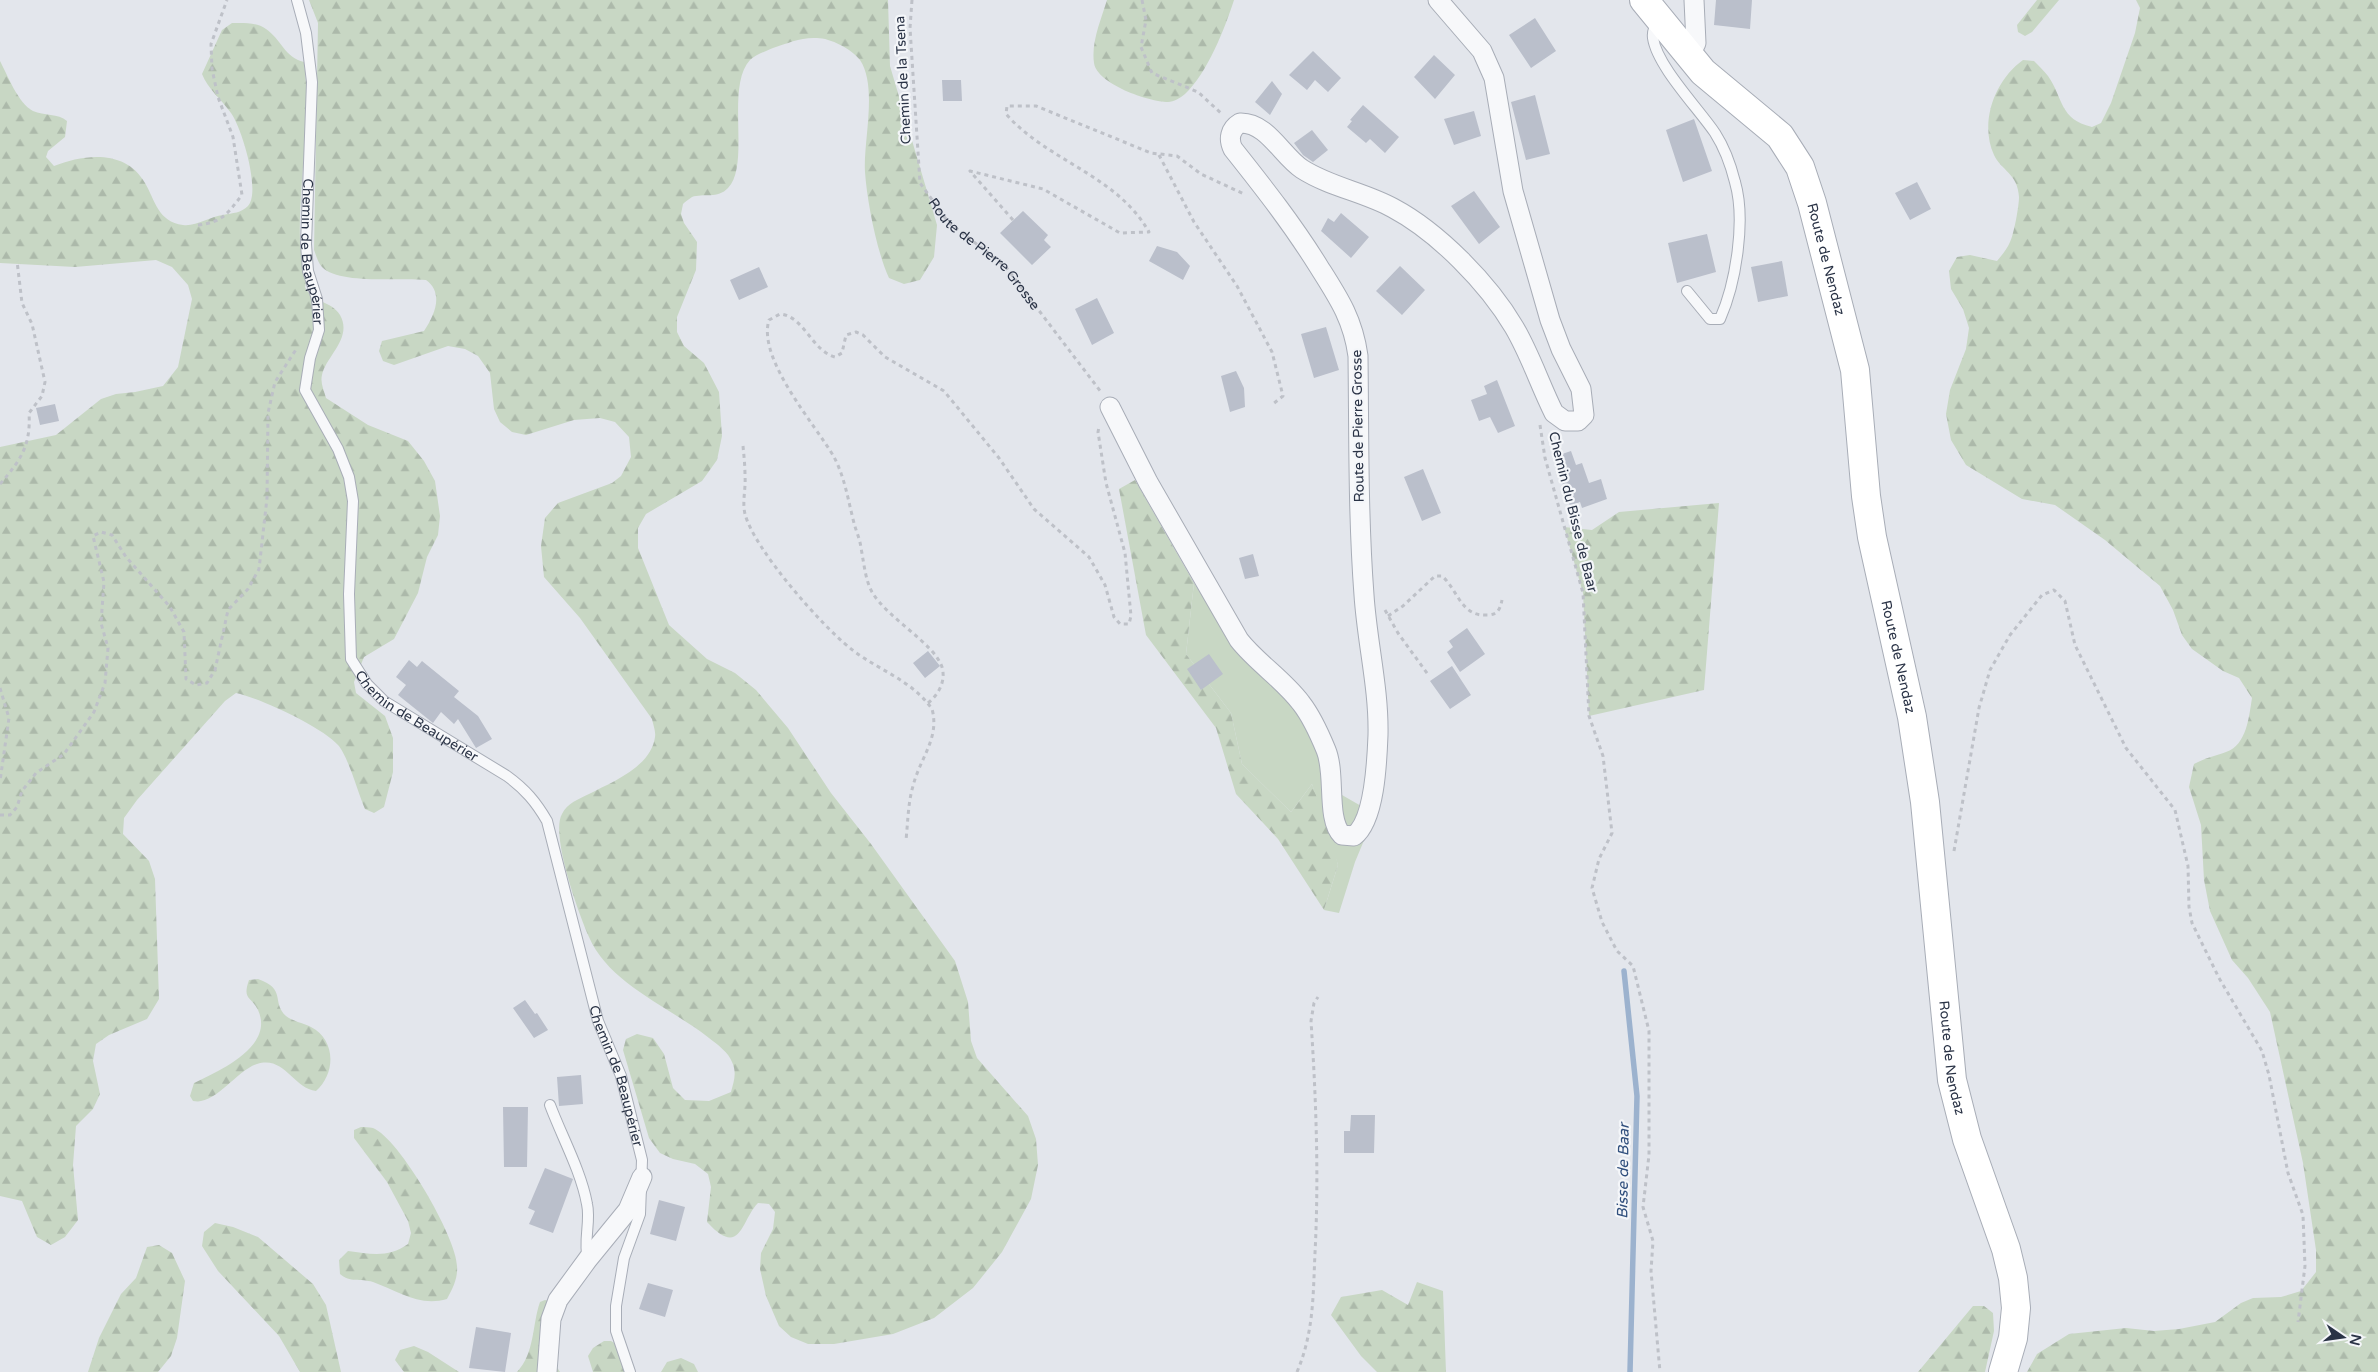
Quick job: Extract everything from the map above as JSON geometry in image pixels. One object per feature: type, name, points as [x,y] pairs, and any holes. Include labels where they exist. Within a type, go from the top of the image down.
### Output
[{"type":"main road","name":"Route de Nendaz","points":[[1652,10],[1689,57],[1721,89],[1780,136],[1800,166],[1812,204],[1855,370],[1866,496],[1872,537],[1912,717],[1925,802],[1952,1080],[1967,1139],[2006,1249],[2016,1294],[2014,1338],[2003,1372]]},
{"type":"street","points":[[1235,126],[1240,123],[1255,124],[1304,170],[1395,208],[1436,239],[1474,275],[1501,308],[1519,337],[1554,413],[1561,420],[1572,423],[1578,422],[1584,415],[1584,399],[1550,320],[1513,191],[1494,78],[1482,51],[1438,0]]},
{"type":"street","points":[[1689,57],[1696,43],[1694,0]]},
{"type":"street","name":"Route de Pierre Grosse","points":[[1110,407],[1148,482],[1239,640],[1300,701],[1315,724],[1327,752],[1333,778],[1334,824],[1337,830],[1346,836],[1354,836],[1362,827],[1374,784],[1378,734],[1377,698],[1363,584],[1359,508],[1358,356],[1355,334],[1340,301],[1294,227],[1233,149],[1230,137],[1235,126]]},
{"type":"street","name":"Chemin de Beaupérier","points":[[547,1372],[550,1319],[558,1300],[588,1258],[628,1210],[642,1177]]},
{"type":"lane","name":"Chemin de Beaupérier","points":[[297,0],[306,34],[312,82],[306,244],[308,271],[317,299],[319,330],[310,358],[305,390],[338,449],[349,477],[353,501],[349,594],[351,659],[367,684],[384,702],[507,776],[524,789],[538,804],[547,821],[598,1021],[621,1076],[637,1134],[642,1160],[642,1177]]},
{"type":"lane","points":[[1652,10],[1653,32],[1657,52],[1716,135],[1728,160],[1739,198],[1740,219],[1737,248],[1730,288],[1720,319],[1710,319],[1687,291]]},
{"type":"lane","points":[[550,1105],[585,1194],[589,1220],[586,1251],[588,1258]]},
{"type":"lane","points":[[630,1372],[616,1331],[616,1306],[624,1258],[640,1214],[642,1177]]},
{"type":"path","points":[[198,225],[211,224],[223,218],[242,195],[233,137],[218,97],[212,69],[211,44],[227,0]]},
{"type":"path","name":"Chemin de la Tsena","points":[[912,0],[910,28],[918,159]]},
{"type":"path","points":[[1142,0],[1146,20],[1141,47],[1152,73],[1198,92],[1235,126]]},
{"type":"path","points":[[1013,220],[970,171],[1043,189],[1120,233],[1149,232],[1141,218],[1108,186],[1020,130],[1006,114],[1007,106],[1036,106],[1151,153],[1177,156],[1201,174],[1252,198]]},
{"type":"path","points":[[1159,154],[1194,222],[1237,286],[1272,352],[1283,396],[1273,404]]},
{"type":"path","name":"Route de Pierre Grosse","points":[[918,159],[920,182],[948,222],[1005,266],[1110,407]]},
{"type":"path","points":[[0,484],[16,465],[27,442],[30,435],[29,412],[42,396],[45,382],[32,324],[22,303],[17,280],[17,261]]},
{"type":"path","points":[[928,703],[941,687],[942,669],[939,659],[930,648],[900,624],[872,592],[867,581],[861,545],[843,475],[833,455],[788,389],[767,340],[766,330],[769,320],[780,314],[792,318],[817,345],[835,357],[842,354],[846,335],[856,332],[863,335],[885,357],[944,391],[999,458],[1034,509],[1089,557],[1105,585],[1114,617],[1120,624],[1126,625],[1129,624],[1131,616],[1125,553],[1106,483],[1098,432],[1103,414],[1110,407]]},
{"type":"path","points":[[0,814],[10,815],[17,807],[22,791],[36,773],[64,754],[94,712],[105,683],[108,648],[101,623],[104,582],[93,536],[101,532],[112,535],[126,557],[170,607],[184,632],[186,679],[196,684],[207,683],[214,670],[228,610],[248,589],[259,569],[264,540],[267,490],[268,413],[275,382],[304,335],[311,330],[319,330]]},
{"type":"path","name":"Chemin du Bisse de Baar","points":[[1572,423],[1569,431],[1564,435],[1539,425],[1545,458],[1583,593],[1589,716],[1603,756],[1612,833],[1599,859],[1592,888],[1602,922],[1613,944],[1617,951],[1634,966],[1649,1031],[1649,1155],[1642,1207],[1653,1241],[1651,1272],[1660,1372]]},
{"type":"path","points":[[743,446],[746,476],[744,511],[747,521],[778,569],[811,609],[850,648],[904,680],[928,703],[934,715],[934,735],[913,784],[909,801],[906,840]]},
{"type":"path","points":[[1388,616],[1403,606],[1435,576],[1442,576],[1447,580],[1459,601],[1473,613],[1484,616],[1493,615],[1500,608],[1502,600]]},
{"type":"path","points":[[1363,584],[1374,591],[1388,616],[1429,676]]},
{"type":"path","points":[[1952,858],[1979,708],[1990,670],[2010,635],[2042,595],[2054,590],[2065,601],[2075,645],[2126,748],[2175,810],[2188,866],[2189,907],[2192,923],[2219,978],[2262,1051],[2269,1075],[2288,1173],[2303,1216],[2305,1266],[2298,1322]]},
{"type":"path","points":[[0,688],[9,718],[0,781]]},
{"type":"path","points":[[1297,1372],[1313,1314],[1315,1288],[1317,1211],[1311,1021],[1314,1003],[1318,997]]},
{"type":"green space","points":[[309,0],[888,0],[890,66],[937,225],[934,257],[920,280],[904,284],[889,278],[880,255],[873,226],[865,172],[869,99],[865,71],[860,60],[846,48],[834,42],[822,38],[805,38],[773,48],[750,60],[743,72],[739,88],[738,162],[735,177],[728,188],[720,193],[691,198],[683,204],[681,214],[684,223],[697,242],[696,270],[677,317],[677,332],[684,346],[704,363],[719,392],[722,436],[717,460],[702,481],[646,514],[638,528],[638,548],[669,625],[707,659],[735,673],[756,690],[788,728],[831,793],[871,844],[955,961],[968,1002],[971,1041],[977,1058],[1028,1116],[1036,1139],[1038,1165],[1031,1199],[1002,1252],[973,1288],[934,1318],[893,1334],[834,1344],[808,1344],[791,1337],[779,1326],[766,1296],[760,1269],[761,1253],[773,1229],[775,1212],[769,1204],[758,1203],[739,1233],[734,1237],[727,1237],[718,1233],[707,1222],[711,1187],[708,1174],[695,1164],[673,1159],[660,1153],[649,1138],[623,1050],[626,1039],[637,1034],[653,1038],[664,1054],[673,1088],[685,1100],[709,1101],[731,1092],[735,1077],[734,1070],[728,1055],[716,1043],[642,994],[611,968],[598,954],[579,911],[567,875],[560,839],[559,824],[562,814],[574,802],[619,779],[638,765],[652,748],[655,733],[652,719],[580,618],[544,577],[541,546],[545,518],[558,503],[612,483],[621,476],[631,457],[629,437],[615,422],[600,418],[574,420],[526,435],[512,432],[500,422],[494,409],[490,373],[478,356],[465,349],[448,346],[394,365],[383,361],[379,351],[382,341],[424,331],[436,304],[435,291],[426,280],[356,278],[330,273],[322,267],[317,259],[314,250],[318,23]]},
{"type":"green space","points":[[1107,0],[1234,0],[1226,24],[1201,75],[1185,94],[1177,100],[1168,102],[1149,99],[1125,90],[1114,85],[1097,71],[1093,55],[1094,47]]},
{"type":"green space","points":[[2037,0],[2059,0],[2032,32],[2025,36],[2018,32],[2017,25]]},
{"type":"green space","points":[[2136,0],[2378,0],[2378,1372],[2027,1372],[2037,1354],[2069,1334],[2126,1328],[2154,1331],[2179,1329],[2215,1322],[2241,1303],[2253,1298],[2281,1297],[2301,1291],[2316,1272],[2316,1250],[2303,1163],[2270,1012],[2248,978],[2232,960],[2210,911],[2204,880],[2201,825],[2189,787],[2194,764],[2226,752],[2233,748],[2243,737],[2252,698],[2239,678],[2223,671],[2192,649],[2182,635],[2173,610],[2160,586],[2105,540],[2055,505],[2022,499],[1966,465],[1951,440],[1946,414],[1950,390],[1966,349],[1969,328],[1963,309],[1951,289],[1949,271],[1957,257],[1970,255],[1997,261],[2010,242],[2017,213],[2019,197],[2016,183],[1997,160],[1990,142],[1988,129],[1992,103],[1998,90],[2013,68],[2023,60],[2034,61],[2048,76],[2064,107],[2073,119],[2092,127],[2101,123],[2111,103],[2135,33],[2140,8]]},
{"type":"green space","points":[[232,23],[250,23],[262,27],[271,33],[292,57],[304,62],[306,130],[300,242],[306,276],[305,287],[312,296],[336,310],[343,323],[341,339],[322,375],[322,384],[326,398],[368,425],[408,441],[424,461],[435,481],[440,516],[438,535],[427,557],[418,593],[394,639],[364,657],[354,682],[356,693],[385,716],[393,738],[393,772],[384,807],[374,813],[365,809],[342,750],[330,738],[290,714],[236,693],[225,701],[137,800],[124,818],[123,834],[149,861],[155,879],[159,999],[147,1019],[109,1035],[96,1044],[93,1061],[100,1094],[93,1109],[76,1126],[73,1165],[78,1220],[65,1237],[51,1245],[37,1237],[22,1201],[0,1196],[0,447],[56,435],[101,399],[116,394],[163,386],[178,367],[192,299],[188,285],[172,267],[156,260],[75,267],[0,263],[0,61],[14,89],[28,107],[37,113],[63,118],[67,121],[65,137],[48,151],[46,157],[54,166],[91,157],[104,157],[127,164],[137,172],[145,183],[158,209],[168,220],[188,225],[240,211],[248,206],[251,199],[251,174],[245,145],[240,132],[231,113],[211,89],[202,74],[222,30]]},
{"type":"green space","points":[[1135,480],[1194,583],[1186,654],[1231,713],[1242,764],[1291,812],[1312,784],[1331,836],[1338,865],[1324,910],[1278,839],[1236,794],[1216,728],[1146,635],[1119,489]]},
{"type":"green space","points":[[1719,503],[1704,690],[1589,716],[1583,593],[1564,527],[1592,530],[1619,512]]},
{"type":"green space","points":[[1194,583],[1237,650],[1292,699],[1334,774],[1342,795],[1375,814],[1355,862],[1339,913],[1324,910],[1338,865],[1312,784],[1291,812],[1242,764],[1231,713],[1186,654]]},
{"type":"green space","points":[[258,979],[267,983],[276,991],[279,1006],[286,1016],[311,1027],[325,1040],[329,1048],[330,1066],[323,1084],[316,1091],[308,1089],[281,1068],[266,1062],[257,1064],[241,1073],[209,1098],[193,1101],[190,1096],[194,1083],[217,1072],[241,1056],[252,1046],[259,1035],[261,1023],[258,1010],[248,997],[246,991],[249,980]]},
{"type":"green space","points":[[361,1127],[373,1128],[384,1136],[397,1150],[425,1190],[448,1234],[457,1270],[456,1279],[447,1299],[437,1301],[418,1300],[373,1282],[351,1279],[340,1274],[339,1260],[348,1251],[380,1254],[394,1251],[408,1244],[411,1233],[408,1221],[387,1182],[354,1138],[354,1130]]},
{"type":"green space","points":[[215,1223],[233,1227],[258,1237],[313,1284],[326,1305],[341,1372],[300,1372],[279,1336],[218,1271],[202,1246],[204,1232]]},
{"type":"green space","points":[[159,1245],[172,1253],[185,1281],[177,1338],[171,1356],[158,1372],[88,1372],[99,1338],[121,1294],[136,1278],[147,1247]]},
{"type":"green space","points":[[1417,1282],[1443,1291],[1446,1372],[1377,1372],[1361,1356],[1331,1315],[1341,1297],[1382,1290],[1408,1305]]},
{"type":"green space","points":[[549,1301],[553,1361],[560,1372],[517,1372],[530,1348],[540,1302]]},
{"type":"green space","points":[[1973,1306],[1984,1306],[1993,1313],[1994,1331],[1985,1372],[1918,1372]]},
{"type":"green space","points":[[604,1341],[611,1341],[625,1349],[633,1372],[593,1372],[588,1356],[593,1348]]},
{"type":"green space","points":[[414,1346],[428,1352],[459,1372],[404,1372],[395,1360],[400,1350]]},
{"type":"green space","points":[[681,1358],[694,1364],[698,1372],[661,1372],[667,1362]]},
{"type":"building","points":[[1716,0],[1752,0],[1750,29],[1714,25]]},
{"type":"building","points":[[1535,18],[1556,51],[1531,68],[1509,35]]},
{"type":"building","points":[[1313,51],[1341,78],[1328,92],[1315,80],[1307,90],[1289,75]]},
{"type":"building","points":[[1434,55],[1455,75],[1435,99],[1414,77]]},
{"type":"building","points":[[942,80],[961,80],[962,101],[943,101]]},
{"type":"building","points":[[1272,81],[1282,94],[1270,115],[1255,102]]},
{"type":"building","points":[[1535,95],[1550,154],[1526,160],[1511,102]]},
{"type":"building","points":[[1363,105],[1399,137],[1385,153],[1370,139],[1366,143],[1347,127],[1352,121],[1350,120]]},
{"type":"building","points":[[1474,111],[1481,136],[1454,145],[1444,119]]},
{"type":"building","points":[[1694,119],[1712,171],[1683,182],[1666,130]]},
{"type":"building","points":[[1312,130],[1328,150],[1313,162],[1303,155],[1294,143]]},
{"type":"building","points":[[1917,182],[1931,209],[1910,220],[1895,193]]},
{"type":"building","points":[[1474,191],[1500,227],[1479,244],[1451,206]]},
{"type":"building","points":[[1023,211],[1048,235],[1044,240],[1051,247],[1032,265],[1000,233]]},
{"type":"building","points":[[1341,213],[1369,237],[1351,258],[1321,231],[1328,218],[1334,222]]},
{"type":"building","points":[[1707,234],[1716,272],[1677,283],[1668,243]]},
{"type":"building","points":[[1157,246],[1177,252],[1190,266],[1183,280],[1149,261]]},
{"type":"building","points":[[1782,261],[1788,296],[1758,302],[1751,267]]},
{"type":"building","points":[[1400,266],[1425,290],[1402,315],[1376,291]]},
{"type":"building","points":[[759,267],[768,287],[739,300],[730,280]]},
{"type":"building","points":[[1097,298],[1114,333],[1092,345],[1075,309]]},
{"type":"building","points":[[1326,327],[1339,370],[1314,378],[1301,334]]},
{"type":"building","points":[[1236,371],[1244,388],[1245,407],[1230,412],[1221,376]]},
{"type":"building","points":[[1497,380],[1515,426],[1498,433],[1490,417],[1479,421],[1471,400],[1487,394],[1484,386]]},
{"type":"building","points":[[55,404],[59,421],[40,425],[36,408]]},
{"type":"building","points":[[1571,451],[1576,465],[1582,463],[1589,483],[1601,479],[1607,499],[1582,508],[1580,502],[1570,506],[1558,470],[1560,469],[1556,456]]},
{"type":"building","points":[[1423,469],[1441,513],[1422,521],[1404,477]]},
{"type":"building","points":[[1253,554],[1259,576],[1245,579],[1239,558]]},
{"type":"building","points":[[1467,628],[1485,654],[1460,672],[1447,652],[1453,647],[1449,641]]},
{"type":"building","points":[[928,651],[940,666],[925,678],[913,663]]},
{"type":"building","points":[[1209,654],[1223,674],[1201,690],[1187,669]]},
{"type":"building","points":[[409,660],[417,667],[422,661],[459,691],[454,697],[478,716],[492,739],[476,748],[458,719],[454,724],[441,712],[433,723],[398,695],[406,685],[396,677]]},
{"type":"building","points":[[1452,666],[1471,695],[1450,709],[1430,681]]},
{"type":"building","points":[[525,1000],[535,1014],[537,1013],[548,1030],[534,1038],[513,1008]]},
{"type":"building","points":[[581,1075],[583,1104],[559,1106],[557,1077]]},
{"type":"building","points":[[503,1107],[528,1107],[527,1167],[504,1167]]},
{"type":"building","points":[[1351,1115],[1375,1115],[1374,1153],[1344,1153],[1344,1131],[1350,1131]]},
{"type":"building","points":[[545,1168],[573,1179],[553,1233],[529,1224],[535,1211],[528,1208]]},
{"type":"building","points":[[659,1200],[685,1207],[676,1241],[650,1234]]},
{"type":"building","points":[[648,1283],[673,1290],[665,1317],[639,1309]]},
{"type":"building","points":[[476,1327],[511,1333],[505,1372],[469,1368]]},
{"type":"waterway","name":"Bisse de Baar","points":[[1624,971],[1637,1096],[1630,1372]]}]
